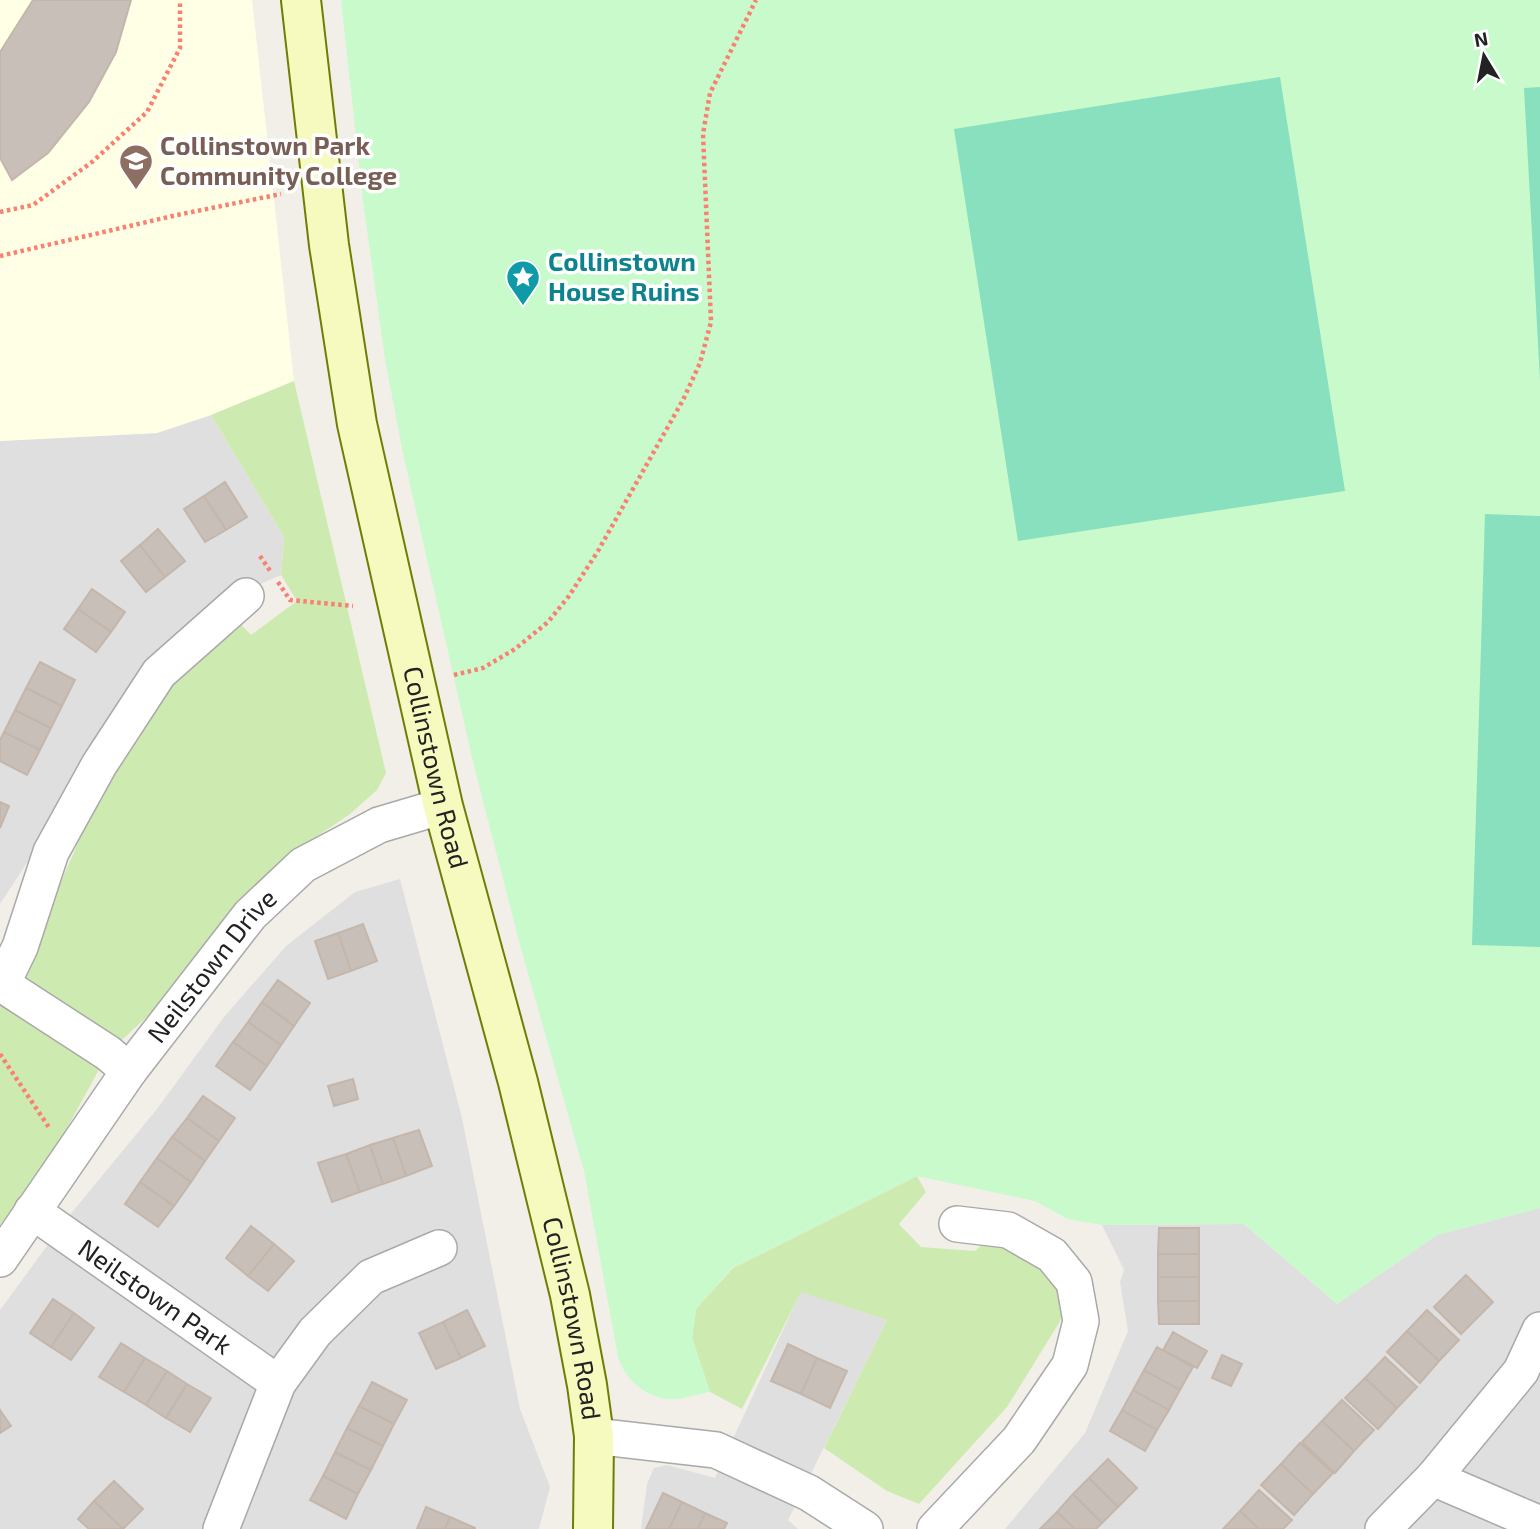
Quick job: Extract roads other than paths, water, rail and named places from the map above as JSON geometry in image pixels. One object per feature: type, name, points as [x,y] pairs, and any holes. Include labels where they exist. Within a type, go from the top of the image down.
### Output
[{"type":"street","name":"Collinstown Road","points":[[301,0],[329,245],[357,424],[443,806],[518,1082],[567,1281],[594,1436],[593,1529]]},
{"type":"street","points":[[129,1070],[108,1053],[1,983],[20,947],[51,852],[100,765],[159,673],[246,596]]},
{"type":"street","name":"Neilstown Drive","points":[[0,1259],[129,1070],[250,915],[303,865],[379,825],[443,806]]},
{"type":"street","name":"Neilstown Park","points":[[32,1211],[278,1382]]},
{"type":"street","points":[[935,1529],[1019,1440],[1070,1365],[1081,1321],[1074,1282],[1052,1255],[1008,1230],[957,1224]]},
{"type":"street","points":[[221,1529],[278,1382],[315,1332],[371,1277],[439,1248]]},
{"type":"street","points":[[1382,1529],[1433,1479],[1521,1371],[1540,1330]]},
{"type":"street","points":[[594,1436],[716,1450],[809,1493],[864,1529]]},
{"type":"street","points":[[1433,1479],[1540,1524]]},
{"type":"place","name":"Collinstown Park Community College","points":[[136,191]]},
{"type":"place","name":"Collinstown House Ruins","points":[[523,307]]}]
